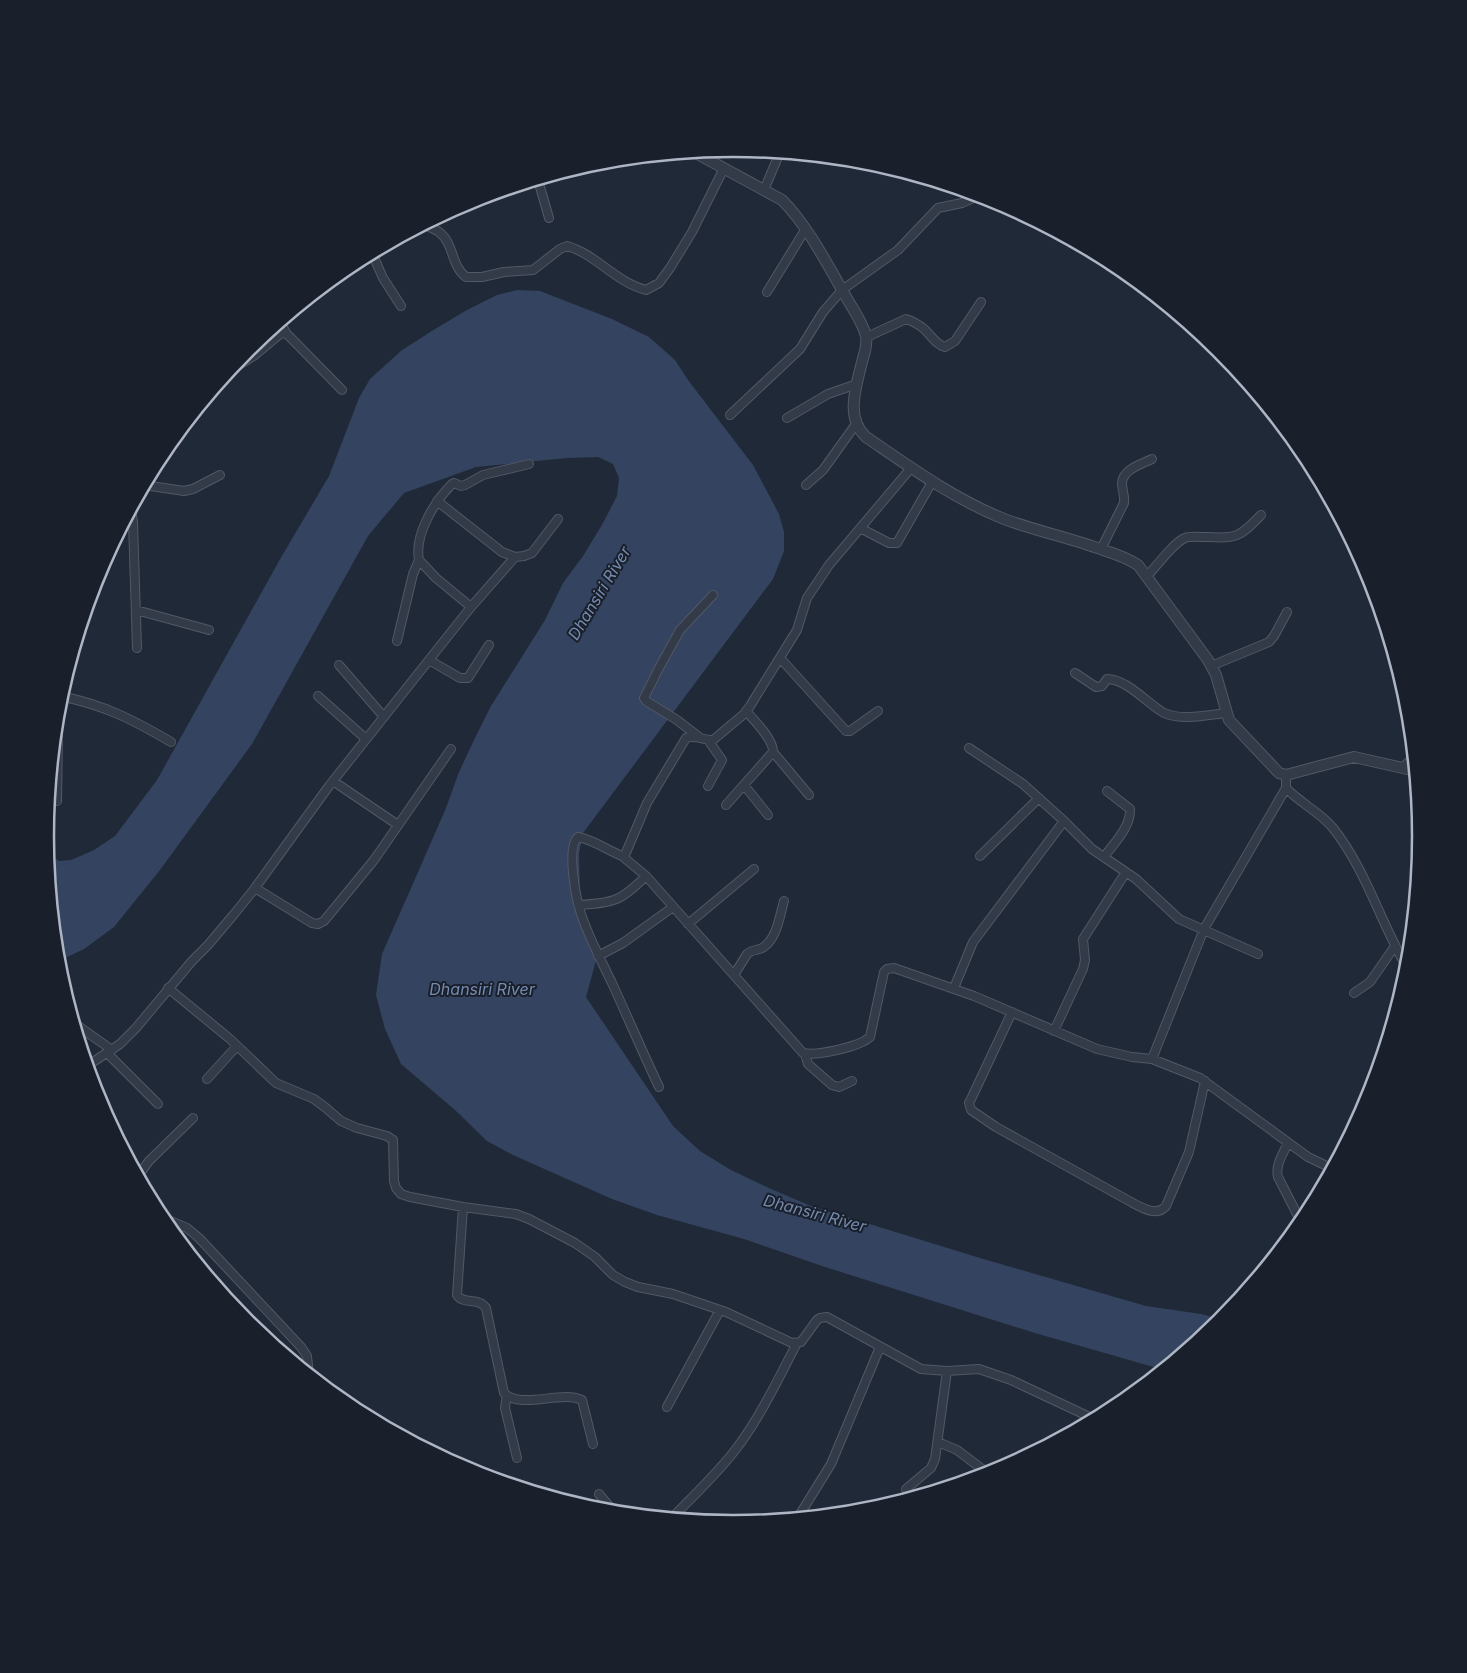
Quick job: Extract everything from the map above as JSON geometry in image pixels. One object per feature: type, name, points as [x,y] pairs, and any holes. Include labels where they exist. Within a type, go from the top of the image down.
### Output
[{"type":"street","points":[[705,158],[782,200],[805,230],[842,290],[867,337],[854,402],[858,430],[866,437],[932,482],[968,502],[1005,519],[1131,560],[1147,576],[1211,666],[1216,675],[1226,713],[1232,723],[1278,773],[1286,775],[1354,757],[1409,770]]},
{"type":"street","points":[[764,190],[778,158]]},
{"type":"street","points":[[431,228],[437,230],[444,237],[457,267],[466,277],[482,277],[504,272],[533,270],[560,249],[568,246],[584,253],[611,273],[636,287],[646,290],[659,283],[670,268],[692,232],[724,168]]},
{"type":"street","points":[[540,186],[549,218]]},
{"type":"street","points":[[730,414],[800,350],[823,312],[842,290],[898,250],[938,208],[970,199]]},
{"type":"street","points":[[767,292],[805,230]]},
{"type":"street","points":[[375,260],[383,278],[401,306]]},
{"type":"street","points":[[867,337],[906,318],[919,325],[940,346],[945,347],[955,342],[981,302]]},
{"type":"street","points":[[283,327],[286,333],[342,390]]},
{"type":"street","points":[[250,359],[280,334],[286,333]]},
{"type":"street","points":[[787,418],[828,394],[858,384]]},
{"type":"street","points":[[806,485],[824,470],[856,424]]},
{"type":"street","points":[[1101,549],[1124,503],[1125,494],[1122,481],[1131,469],[1152,459]]},
{"type":"street","points":[[397,642],[413,574],[419,560],[419,544],[427,519],[437,501],[454,483],[461,486],[465,485],[488,473],[529,464]]},
{"type":"street","points":[[622,856],[627,852],[647,804],[686,738],[692,736],[713,740],[746,711],[800,624],[804,604],[812,590],[829,565],[911,468]]},
{"type":"street","points":[[152,486],[184,491],[193,489],[220,475]]},
{"type":"street","points":[[860,528],[889,543],[897,543],[932,482]]},
{"type":"street","points":[[437,501],[502,552],[515,557],[532,553],[558,520]]},
{"type":"street","points":[[1147,576],[1178,542],[1186,537],[1229,538],[1238,536],[1261,515]]},
{"type":"street","points":[[133,518],[137,648]]},
{"type":"street","points":[[93,1063],[110,1052],[136,1028],[192,960],[208,945],[255,888],[333,781],[471,607],[515,557]]},
{"type":"street","points":[[419,560],[436,578],[471,607]]},
{"type":"street","points":[[699,737],[685,725],[644,698],[680,630],[714,595]]},
{"type":"street","points":[[136,610],[209,630]]},
{"type":"street","points":[[1211,666],[1269,642],[1287,612]]},
{"type":"street","points":[[429,660],[460,678],[468,678],[489,646]]},
{"type":"street","points":[[780,658],[846,731],[850,731],[878,711]]},
{"type":"street","points":[[339,665],[384,717]]},
{"type":"street","points":[[1075,673],[1096,688],[1102,686],[1107,679],[1113,680],[1136,691],[1163,712],[1170,714],[1193,717],[1226,713]]},
{"type":"street","points":[[318,696],[366,740]]},
{"type":"street","points":[[68,698],[114,711],[170,742]]},
{"type":"street","points":[[746,711],[770,740],[774,752],[809,794]]},
{"type":"street","points":[[708,740],[722,760],[708,786]]},
{"type":"street","points":[[969,748],[1023,784],[1092,849],[1126,872],[1156,896],[1175,915],[1258,954]]},
{"type":"street","points":[[255,888],[312,922],[318,924],[324,921],[374,860],[451,749]]},
{"type":"street","points":[[726,805],[774,752]]},
{"type":"street","points":[[1402,768],[1409,762]]},
{"type":"street","points":[[57,770],[57,800]]},
{"type":"street","points":[[1152,1059],[1204,929],[1286,788],[1286,775]]},
{"type":"street","points":[[333,781],[398,825]]},
{"type":"street","points":[[744,785],[768,815]]},
{"type":"street","points":[[1286,788],[1318,813],[1336,832],[1364,878],[1394,946],[1402,959]]},
{"type":"street","points":[[1104,858],[1128,824],[1130,816],[1130,809],[1108,791]]},
{"type":"street","points":[[980,856],[1039,798]]},
{"type":"street","points":[[954,988],[973,942],[1064,821]]},
{"type":"street","points":[[658,1088],[591,943],[579,906],[572,860],[576,838],[586,838],[622,856],[646,876],[787,1037],[805,1054],[808,1064],[832,1085],[839,1087],[852,1081]]},
{"type":"street","points":[[688,924],[754,869]]},
{"type":"street","points":[[1054,1031],[1083,969],[1085,960],[1083,939],[1126,872]]},
{"type":"street","points":[[579,906],[603,904],[621,898],[629,893],[646,876]]},
{"type":"street","points":[[734,976],[749,952],[764,948],[770,940],[784,901]]},
{"type":"street","points":[[598,956],[623,943],[673,907]]},
{"type":"street","points":[[1354,993],[1370,982],[1394,946]]},
{"type":"street","points":[[805,1054],[845,1049],[866,1040],[870,1036],[884,972],[887,969],[894,968],[954,988],[1097,1049],[1132,1057],[1152,1059],[1195,1076],[1205,1081],[1308,1157],[1327,1166]]},
{"type":"street","points":[[168,988],[237,1046],[276,1083],[314,1100],[341,1121],[357,1128],[387,1136],[393,1140],[394,1181],[396,1188],[401,1194],[464,1207],[516,1214],[529,1218],[595,1257],[613,1275],[625,1282],[638,1287],[673,1294],[720,1310],[788,1341],[797,1343]]},
{"type":"street","points":[[1012,1012],[972,1098],[970,1103],[971,1110],[996,1127],[1131,1202],[1155,1212],[1162,1210],[1166,1206],[1186,1160],[1205,1081]]},
{"type":"street","points":[[82,1030],[110,1052],[158,1104]]},
{"type":"street","points":[[207,1080],[237,1046]]},
{"type":"street","points":[[142,1171],[192,1118]]},
{"type":"street","points":[[1288,1143],[1277,1166],[1277,1172],[1298,1216]]},
{"type":"street","points":[[464,1207],[457,1295],[464,1300],[479,1302],[486,1308],[504,1393],[516,1400],[568,1397],[582,1400],[593,1444]]},
{"type":"street","points":[[174,1222],[187,1228],[206,1245],[301,1347],[307,1356],[308,1366]]},
{"type":"street","points":[[667,1407],[720,1310]]},
{"type":"street","points":[[676,1514],[726,1462],[746,1435],[759,1415],[797,1343],[805,1339],[820,1318],[827,1317],[921,1369],[947,1371],[979,1369],[1011,1380],[1088,1416]]},
{"type":"street","points":[[801,1512],[831,1464],[880,1346]]},
{"type":"street","points":[[906,1489],[931,1468],[935,1460],[947,1371]]},
{"type":"street","points":[[508,1397],[505,1408],[517,1458]]},
{"type":"street","points":[[938,1442],[948,1445],[982,1469]]},
{"type":"street","points":[[599,1494],[607,1504]]},
{"type":"water","name":"Dhansiri River","points":[[517,290],[540,291],[612,319],[649,337],[675,360],[753,465],[779,514],[784,532],[784,551],[773,579],[583,833],[579,854],[580,890],[591,944],[597,957],[586,997],[673,1126],[700,1151],[731,1170],[811,1206],[980,1258],[1146,1306],[1214,1317],[1182,1348],[1157,1368],[1035,1333],[825,1267],[744,1239],[657,1215],[612,1199],[513,1155],[487,1141],[455,1110],[401,1064],[385,1029],[376,995],[382,954],[446,808],[459,772],[491,706],[545,620],[563,583],[583,556],[617,496],[619,478],[613,464],[598,457],[567,458],[476,467],[404,493],[368,536],[252,744],[160,870],[114,927],[84,949],[65,958],[55,881],[54,858],[59,861],[71,860],[94,850],[115,836],[157,780],[279,561],[329,476],[359,398],[370,379],[402,350],[467,310],[497,295]]}]
